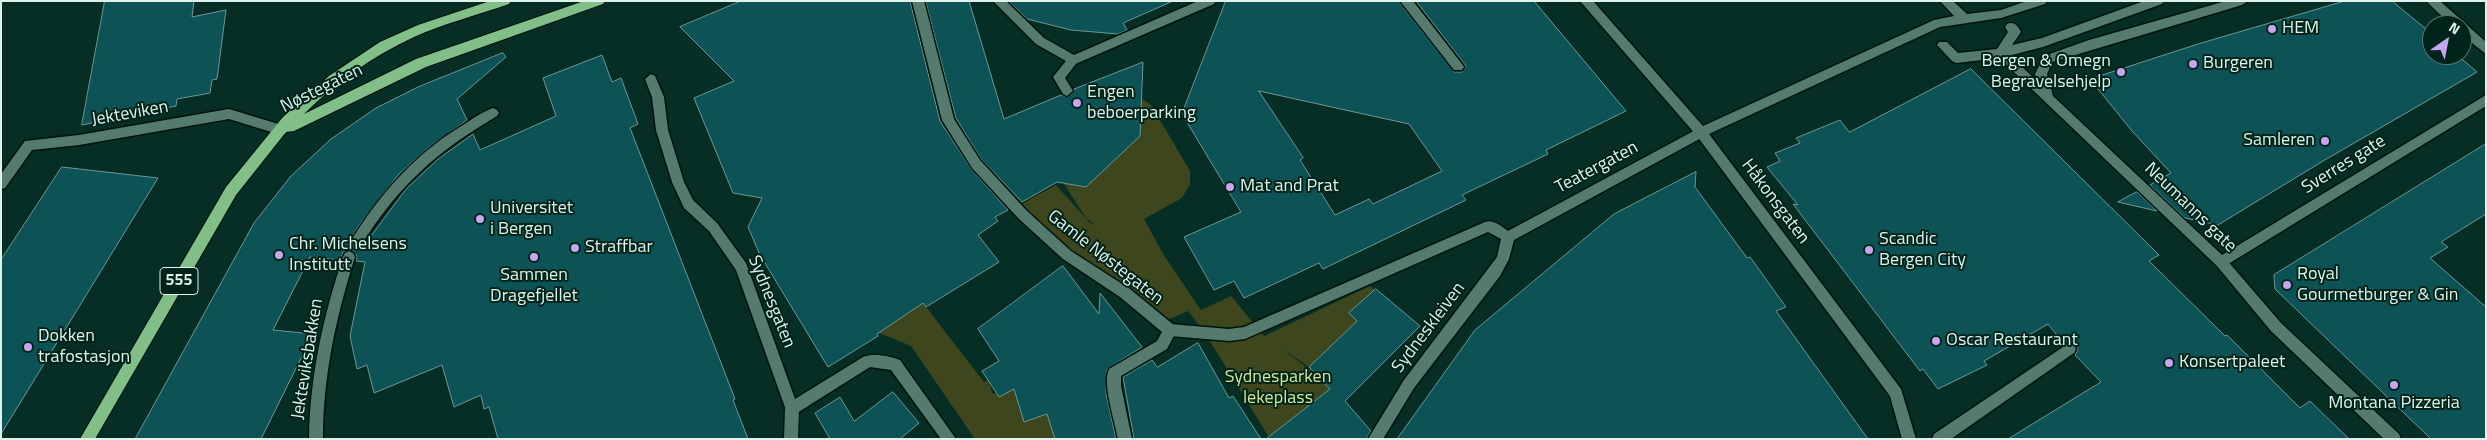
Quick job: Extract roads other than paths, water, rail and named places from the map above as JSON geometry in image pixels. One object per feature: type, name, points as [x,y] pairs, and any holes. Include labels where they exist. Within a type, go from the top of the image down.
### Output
[{"type":"highway","name":"Nøstegaten","points":[[281,130],[316,93],[358,60],[411,33],[505,1]]},
{"type":"highway","name":"Nøstegaten","points":[[281,130],[421,63],[599,1]]},
{"type":"highway","name":"555","points":[[87,439],[231,191],[250,162],[281,130]]},
{"type":"street","name":"Gamle Nøstegaten","points":[[918,1],[948,120],[976,164],[1023,214],[1067,255],[1125,293],[1170,330]]},
{"type":"street","points":[[999,1],[1040,41],[1074,60]]},
{"type":"street","points":[[1068,91],[1058,77],[1074,60],[1210,1]]},
{"type":"street","points":[[1406,1],[1458,67]]},
{"type":"street","name":"Håkonsgaten","points":[[1586,1],[1701,132],[1896,393],[1909,439]]},
{"type":"street","points":[[1946,1],[1964,19]]},
{"type":"street","name":"Teatergaten","points":[[1508,237],[1701,132],[1938,23],[2002,14],[2041,1]]},
{"type":"street","points":[[1943,45],[1956,58],[2000,53],[2043,42],[2158,1]]},
{"type":"street","points":[[2048,100],[2041,74],[2048,59],[2089,45],[2242,1]]},
{"type":"street","points":[[2432,1],[2448,15]]},
{"type":"street","points":[[2000,53],[2015,32],[2011,27]]},
{"type":"street","points":[[2472,37],[2486,49]]},
{"type":"street","name":"Neumanns gate","points":[[2000,53],[2221,262],[2276,328],[2394,439]]},
{"type":"street","name":"Sydnesgaten","points":[[651,79],[658,97],[662,130],[678,182],[688,204],[713,227],[741,267],[792,409],[791,439]]},
{"type":"street","name":"Sverres gate","points":[[2221,262],[2486,100]]},
{"type":"street","points":[[356,243],[366,226],[414,170],[442,145],[493,113]]},
{"type":"street","name":"Jekteviken","points":[[1,184],[29,145],[79,140],[229,114],[281,130]]},
{"type":"street","points":[[1125,439],[1114,386],[1114,372],[1162,345],[1170,330],[1229,336],[1245,333],[1489,226],[1508,237]]},
{"type":"street","name":"Sydneskleiven","points":[[1375,439],[1410,384],[1495,272],[1503,259],[1508,237]]},
{"type":"street","name":"Jekteviksbakken","points":[[316,439],[321,372],[336,294],[349,257]]},
{"type":"street","points":[[1939,439],[2069,349]]},
{"type":"street","points":[[792,409],[868,361],[895,364],[949,439]]},
{"type":"place","name":"HEM","points":[[2272,29]]},
{"type":"place","name":"Burgeren","points":[[2193,64]]},
{"type":"place","name":"Bergen & Omegn Begravelsehjelp","points":[[2121,72]]},
{"type":"place","name":"Engen beboerparking","points":[[1077,103]]},
{"type":"place","name":"Samleren","points":[[2325,141]]},
{"type":"place","name":"Mat and Prat","points":[[1230,187]]},
{"type":"place","name":"Universitet i Bergen","points":[[480,219]]},
{"type":"place","name":"Straffbar","points":[[575,248]]},
{"type":"place","name":"Scandic Bergen City","points":[[1869,250]]},
{"type":"place","name":"Chr. Michelsens Institutt","points":[[279,255]]},
{"type":"place","name":"Sammen Dragefjellet","points":[[534,257]]},
{"type":"place","name":"Royal Gourmetburger & Gin","points":[[2287,285]]},
{"type":"place","name":"Oscar Restaurant","points":[[1936,341]]},
{"type":"place","name":"Dokken trafostasjon","points":[[28,347]]},
{"type":"place","name":"Konsertpaleet","points":[[2169,363]]},
{"type":"place","name":"Montana Pizzeria","points":[[2394,385]]},
{"type":"park label","name":"Sydnesparken lekeplass","points":[[1278,388]]}]
